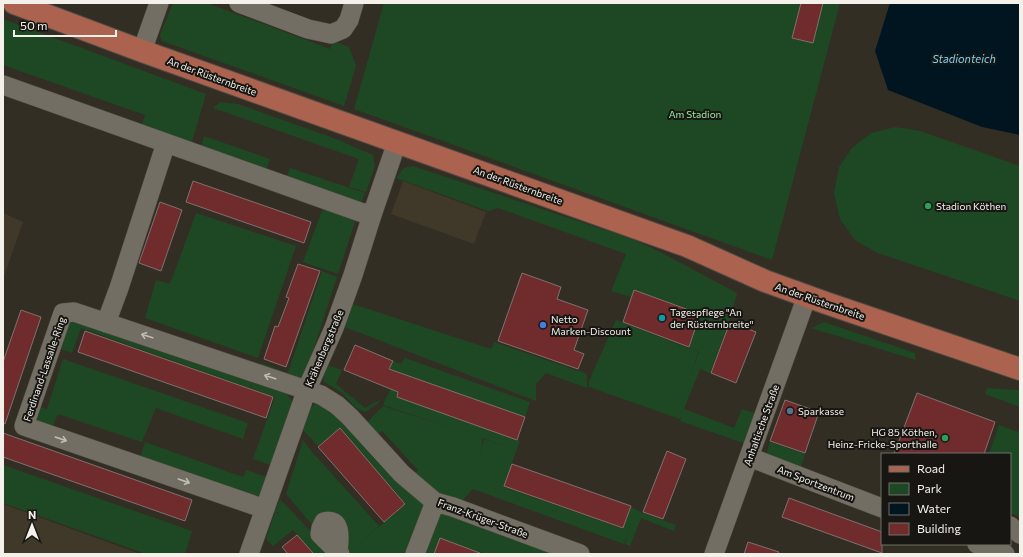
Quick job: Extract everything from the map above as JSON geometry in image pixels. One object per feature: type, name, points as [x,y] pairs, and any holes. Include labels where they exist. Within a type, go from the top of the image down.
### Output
[{"type":"main road","name":"An der Rüsternbreite","points":[[14,3],[142,51],[680,243],[758,278],[807,296],[1020,369]]},
{"type":"street","points":[[142,51],[158,3]]},
{"type":"street","points":[[239,3],[308,29],[331,34],[344,29],[349,20],[354,3]]},
{"type":"street","points":[[3,85],[372,215]]},
{"type":"street","name":"Krähenbergstraße","points":[[250,554],[307,390],[334,328],[353,275],[397,142]]},
{"type":"street","points":[[106,323],[119,288],[166,143]]},
{"type":"street","name":"Anhaltische Straße","points":[[714,554],[807,296]]},
{"type":"street","name":"Ferdinand-Lassalle-Ring","points":[[265,509],[24,426],[63,313],[74,312],[307,390]]},
{"type":"street","name":"Franz-Krüger-Straße","points":[[307,390],[321,395],[337,405],[350,417],[402,474],[435,502],[453,507],[580,554]]},
{"type":"street","name":"Am Sportzentrum","points":[[750,457],[881,508]]},
{"type":"street","points":[[415,554],[435,502]]},
{"type":"street","points":[[1011,527],[1020,534]]},
{"type":"street","points":[[980,545],[1005,554]]},
{"type":"street","points":[[1015,554],[1020,546]]},
{"type":"shaded area","points":[[403,181],[486,212],[474,244],[391,214]]},
{"type":"shaded area","points":[[3,213],[23,222],[3,279]]},
{"type":"shaded area","points":[[3,504],[140,554],[3,554]]},
{"type":"green space","points":[[173,3],[207,3],[330,49],[333,41],[349,47],[356,66],[344,106],[162,41],[160,35]]},
{"type":"green space","name":"Am Stadion","points":[[384,3],[840,3],[772,260],[354,109]]},
{"type":"green space","points":[[3,19],[206,94],[191,145],[141,128],[145,115],[3,65]]},
{"type":"green space","points":[[220,102],[238,104],[336,139],[373,155],[375,166],[366,192],[349,187],[359,159],[213,108]]},
{"type":"green space","name":"Stadion Köthen","points":[[895,127],[920,131],[1020,166],[1020,301],[878,253],[855,240],[840,219],[834,193],[839,167],[852,148],[871,133]]},
{"type":"green space","points":[[204,136],[270,159],[266,171],[201,147]]},
{"type":"green space","points":[[413,166],[632,239],[658,251],[737,293],[729,323],[710,373],[700,369],[684,409],[734,428],[742,409],[760,415],[749,445],[680,421],[683,411],[680,419],[589,387],[589,381],[616,320],[698,352],[690,376],[699,352],[689,348],[701,313],[634,290],[631,297],[611,291],[626,254],[498,208],[488,211],[396,178],[404,168]]},
{"type":"green space","points":[[290,168],[365,193],[361,204],[286,179]]},
{"type":"green space","points":[[324,205],[355,222],[338,274],[303,262]]},
{"type":"green space","points":[[196,213],[296,246],[258,358],[145,318],[156,280],[170,284]]},
{"type":"green space","points":[[322,271],[337,277],[313,351],[299,384],[256,373],[261,363],[288,373]]},
{"type":"green space","points":[[353,304],[491,349],[494,342],[587,374],[587,388],[546,373],[536,384],[536,401],[345,327]]},
{"type":"green space","points":[[64,313],[255,373],[250,388],[81,328],[72,353],[52,346]]},
{"type":"green space","points":[[824,322],[915,353],[916,360],[811,328]]},
{"type":"green space","points":[[405,358],[530,402],[525,417],[405,374],[396,397],[520,441],[504,487],[623,529],[631,507],[676,525],[674,531],[641,518],[630,546],[625,544],[629,531],[624,544],[473,489],[450,514],[486,530],[558,554],[486,554],[440,538],[434,554],[347,554],[320,534],[286,494],[303,440],[379,526],[357,545],[406,504],[340,428],[318,446],[303,430],[308,413],[310,409],[320,400],[343,424],[408,480],[418,470],[382,431],[371,440],[361,429],[383,406],[460,431],[383,405],[396,377],[389,389],[383,386],[393,361],[401,364]],"holes":[[[483,438],[516,451],[484,439],[480,455]]]},
{"type":"green space","points":[[63,359],[248,423],[243,439],[156,408],[142,442],[58,414],[52,427],[39,423],[31,415],[34,405],[47,409]]},
{"type":"green space","points":[[327,365],[342,370],[336,384],[365,408],[381,399],[377,404],[365,412],[356,408],[342,393],[323,381]]},
{"type":"green space","points":[[253,381],[281,390],[286,393],[292,402],[270,465],[253,459],[275,397],[251,388]]},
{"type":"green space","points":[[987,388],[1020,390],[1020,407],[985,394]]},
{"type":"green space","points":[[999,425],[1018,432],[1020,428],[1020,518],[1014,514],[1011,514],[1011,453],[989,453]]},
{"type":"green space","points":[[145,442],[243,477],[246,470],[267,477],[259,499],[140,458]]},
{"type":"green space","points":[[770,442],[805,454],[799,474],[764,461]]},
{"type":"green space","points":[[3,465],[192,531],[185,554],[146,554],[3,503]]},
{"type":"green space","points":[[280,499],[332,554],[314,554],[293,530],[273,546],[266,539],[275,512],[284,520],[275,511]]},
{"type":"water","name":"Stadionteich","points":[[890,3],[1020,3],[1020,135],[982,127],[888,90],[875,51]]},
{"type":"building","points":[[801,3],[823,3],[813,43],[792,38]]},
{"type":"building","points":[[193,181],[311,222],[304,243],[186,202]]},
{"type":"building","points":[[160,202],[182,210],[161,271],[139,263]]},
{"type":"building","points":[[298,264],[320,271],[286,367],[264,359],[275,326],[278,327],[289,298],[286,297]]},
{"type":"building","name":"Netto Marken-Discount","points":[[522,273],[561,287],[557,299],[588,310],[574,350],[584,354],[578,369],[498,341]]},
{"type":"building","name":"Tagespflege \"An der Rüsternbreite\"","points":[[634,290],[700,314],[689,347],[623,322]]},
{"type":"building","points":[[21,310],[41,317],[5,424],[3,423],[3,362]]},
{"type":"building","points":[[730,322],[756,332],[736,383],[711,373]]},
{"type":"building","points":[[85,331],[273,397],[266,418],[78,352]]},
{"type":"building","points":[[355,345],[393,361],[389,369],[525,417],[517,440],[397,397],[398,392],[344,370]]},
{"type":"building","name":"HG 85 Köthen, Heinz-Fricke-Sporthalle","points":[[917,393],[995,422],[984,453],[894,453]]},
{"type":"building","points":[[785,400],[819,412],[805,453],[770,441]]},
{"type":"building","points":[[340,428],[405,504],[384,522],[318,447]]},
{"type":"building","points":[[3,433],[192,500],[185,521],[3,457]]},
{"type":"building","points":[[667,451],[686,459],[663,519],[643,512]]},
{"type":"building","points":[[512,464],[631,506],[623,528],[504,486]]},
{"type":"building","points":[[789,498],[881,532],[882,553],[782,517]]},
{"type":"building","points":[[297,535],[314,554],[288,554],[282,547]]},
{"type":"building","points":[[440,538],[480,553],[480,554],[434,554]]},
{"type":"building","points":[[748,542],[779,552],[778,554],[744,554]]},
{"type":"place","name":"Stadion Köthen","points":[[928,206]]},
{"type":"place","name":"Tagespflege \"An der Rüsternbreite\"","points":[[662,318]]},
{"type":"place","name":"Netto Marken-Discount","points":[[543,325]]},
{"type":"place","name":"Sparkasse","points":[[790,411]]},
{"type":"place","name":"HG 85 Köthen, Heinz-Fricke-Sporthalle","points":[[945,438]]}]
